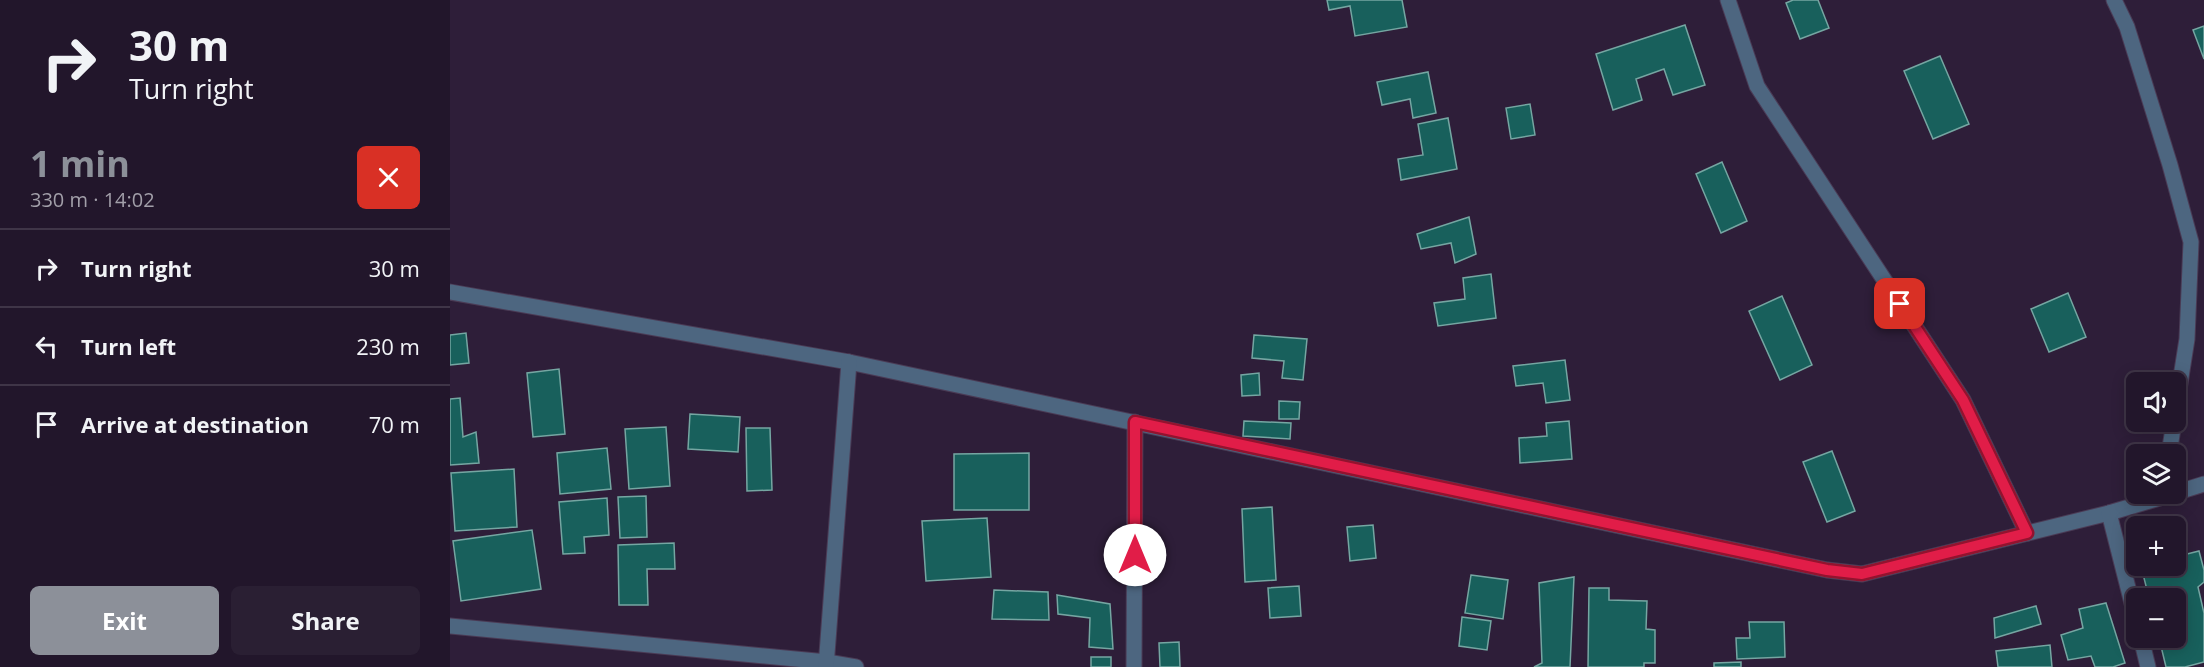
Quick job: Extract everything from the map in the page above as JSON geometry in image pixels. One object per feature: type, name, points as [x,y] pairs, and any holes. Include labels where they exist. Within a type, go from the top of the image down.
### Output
[{"type":"street","points":[[1728,0],[1757,86],[1963,400],[2027,533]]},
{"type":"street","points":[[2114,0],[2127,27],[2170,165],[2191,242],[2187,339],[2182,372]]},
{"type":"street","points":[[450,292],[849,362],[1827,570],[1862,574],[2109,513],[2137,504]]},
{"type":"street","points":[[827,664],[849,362]]},
{"type":"street","points":[[1134,667],[1135,422]]},
{"type":"street","points":[[2186,489],[2204,484]]},
{"type":"street","points":[[2109,513],[2128,588]]},
{"type":"street","points":[[450,626],[856,667]]},
{"type":"street","points":[[2143,648],[2148,667]]},
{"type":"building","points":[[1327,0],[1402,0],[1407,27],[1355,36],[1350,6],[1329,10]]},
{"type":"building","points":[[1793,0],[1818,0],[1829,28],[1800,39],[1786,3]]},
{"type":"building","points":[[1685,25],[1705,85],[1673,95],[1664,69],[1636,79],[1642,100],[1613,110],[1596,54]]},
{"type":"building","points":[[2204,26],[2204,59],[2193,30]]},
{"type":"building","points":[[1940,56],[1969,124],[1933,139],[1904,71]]},
{"type":"building","points":[[1428,72],[1436,113],[1413,118],[1410,99],[1382,105],[1377,82]]},
{"type":"building","points":[[1530,104],[1535,135],[1511,139],[1506,108]]},
{"type":"building","points":[[1448,118],[1457,169],[1401,180],[1398,159],[1423,155],[1418,124]]},
{"type":"building","points":[[1722,162],[1747,221],[1721,233],[1696,174]]},
{"type":"building","points":[[1469,217],[1476,254],[1455,263],[1451,243],[1421,249],[1417,234]]},
{"type":"building","points":[[1491,274],[1496,318],[1438,326],[1434,303],[1465,299],[1463,278]]},
{"type":"building","points":[[2068,293],[2086,337],[2049,352],[2031,309]]},
{"type":"building","points":[[1782,296],[1812,365],[1780,380],[1749,311]]},
{"type":"building","points":[[466,333],[469,363],[450,365],[450,335]]},
{"type":"building","points":[[1254,335],[1307,339],[1303,380],[1282,378],[1284,361],[1252,358]]},
{"type":"building","points":[[1565,360],[1570,400],[1546,403],[1543,383],[1516,386],[1513,366]]},
{"type":"building","points":[[559,369],[565,434],[533,437],[527,373]]},
{"type":"building","points":[[1259,373],[1260,395],[1242,396],[1241,375]]},
{"type":"building","points":[[460,398],[463,437],[476,432],[479,463],[450,465],[450,399]]},
{"type":"building","points":[[1279,401],[1300,402],[1299,419],[1279,419]]},
{"type":"building","points":[[690,414],[740,417],[738,452],[688,449]]},
{"type":"building","points":[[1244,421],[1291,423],[1290,439],[1243,436]]},
{"type":"building","points":[[1569,421],[1572,459],[1520,463],[1519,438],[1547,436],[1546,423]]},
{"type":"building","points":[[666,427],[670,486],[629,489],[625,429]]},
{"type":"building","points":[[746,428],[770,428],[772,490],[747,491]]},
{"type":"building","points":[[607,448],[611,489],[560,494],[557,453]]},
{"type":"building","points":[[1832,451],[1855,511],[1827,522],[1803,462]]},
{"type":"building","points":[[1029,453],[1029,510],[954,510],[954,454]]},
{"type":"building","points":[[514,469],[517,527],[455,531],[451,473]]},
{"type":"building","points":[[646,496],[647,537],[620,538],[618,497]]},
{"type":"building","points":[[607,498],[609,535],[584,537],[585,553],[563,554],[559,502]]},
{"type":"building","points":[[1272,507],[1276,580],[1245,582],[1242,509]]},
{"type":"building","points":[[987,518],[991,577],[926,581],[922,521]]},
{"type":"building","points":[[1373,525],[1376,558],[1350,561],[1347,527]]},
{"type":"building","points":[[532,530],[541,589],[461,601],[453,541]]},
{"type":"building","points":[[674,543],[675,569],[647,569],[648,605],[619,605],[618,545]]},
{"type":"building","points":[[2199,551],[2204,570],[2204,582],[2198,587],[2204,613],[2204,662],[2185,667],[2166,667],[2161,648],[2186,648],[2186,588],[2146,588],[2144,576],[2186,576],[2186,554]]},
{"type":"building","points":[[1471,575],[1508,580],[1503,619],[1465,613]]},
{"type":"building","points":[[1574,577],[1570,667],[1534,667],[1542,663],[1539,583]]},
{"type":"building","points":[[1299,586],[1301,616],[1270,618],[1268,588]]},
{"type":"building","points":[[1589,588],[1609,588],[1609,600],[1647,601],[1646,629],[1655,630],[1655,663],[1644,663],[1644,667],[1588,667]]},
{"type":"building","points":[[994,590],[1048,592],[1049,620],[992,619]]},
{"type":"building","points":[[1057,595],[1110,604],[1113,649],[1089,647],[1090,618],[1058,614]]},
{"type":"building","points":[[2106,603],[2125,663],[2113,667],[2095,667],[2091,656],[2068,660],[2061,635],[2083,628],[2079,609]]},
{"type":"building","points":[[2036,606],[2041,624],[1995,638],[1994,618]]},
{"type":"building","points":[[1462,617],[1491,621],[1487,650],[1459,646]]},
{"type":"building","points":[[1749,622],[1784,622],[1785,657],[1737,659],[1736,638],[1750,638]]},
{"type":"building","points":[[1179,642],[1180,667],[1160,667],[1159,643]]},
{"type":"building","points":[[2050,645],[2052,667],[1998,667],[1996,651]]},
{"type":"building","points":[[1091,657],[1111,657],[1111,667],[1091,667]]},
{"type":"building","points":[[1741,662],[1741,667],[1714,667],[1714,663]]},
{"type":"route","points":[[1135,555],[1135,422],[1827,570],[1862,574],[2027,533],[1963,400],[1900,304]]}]
